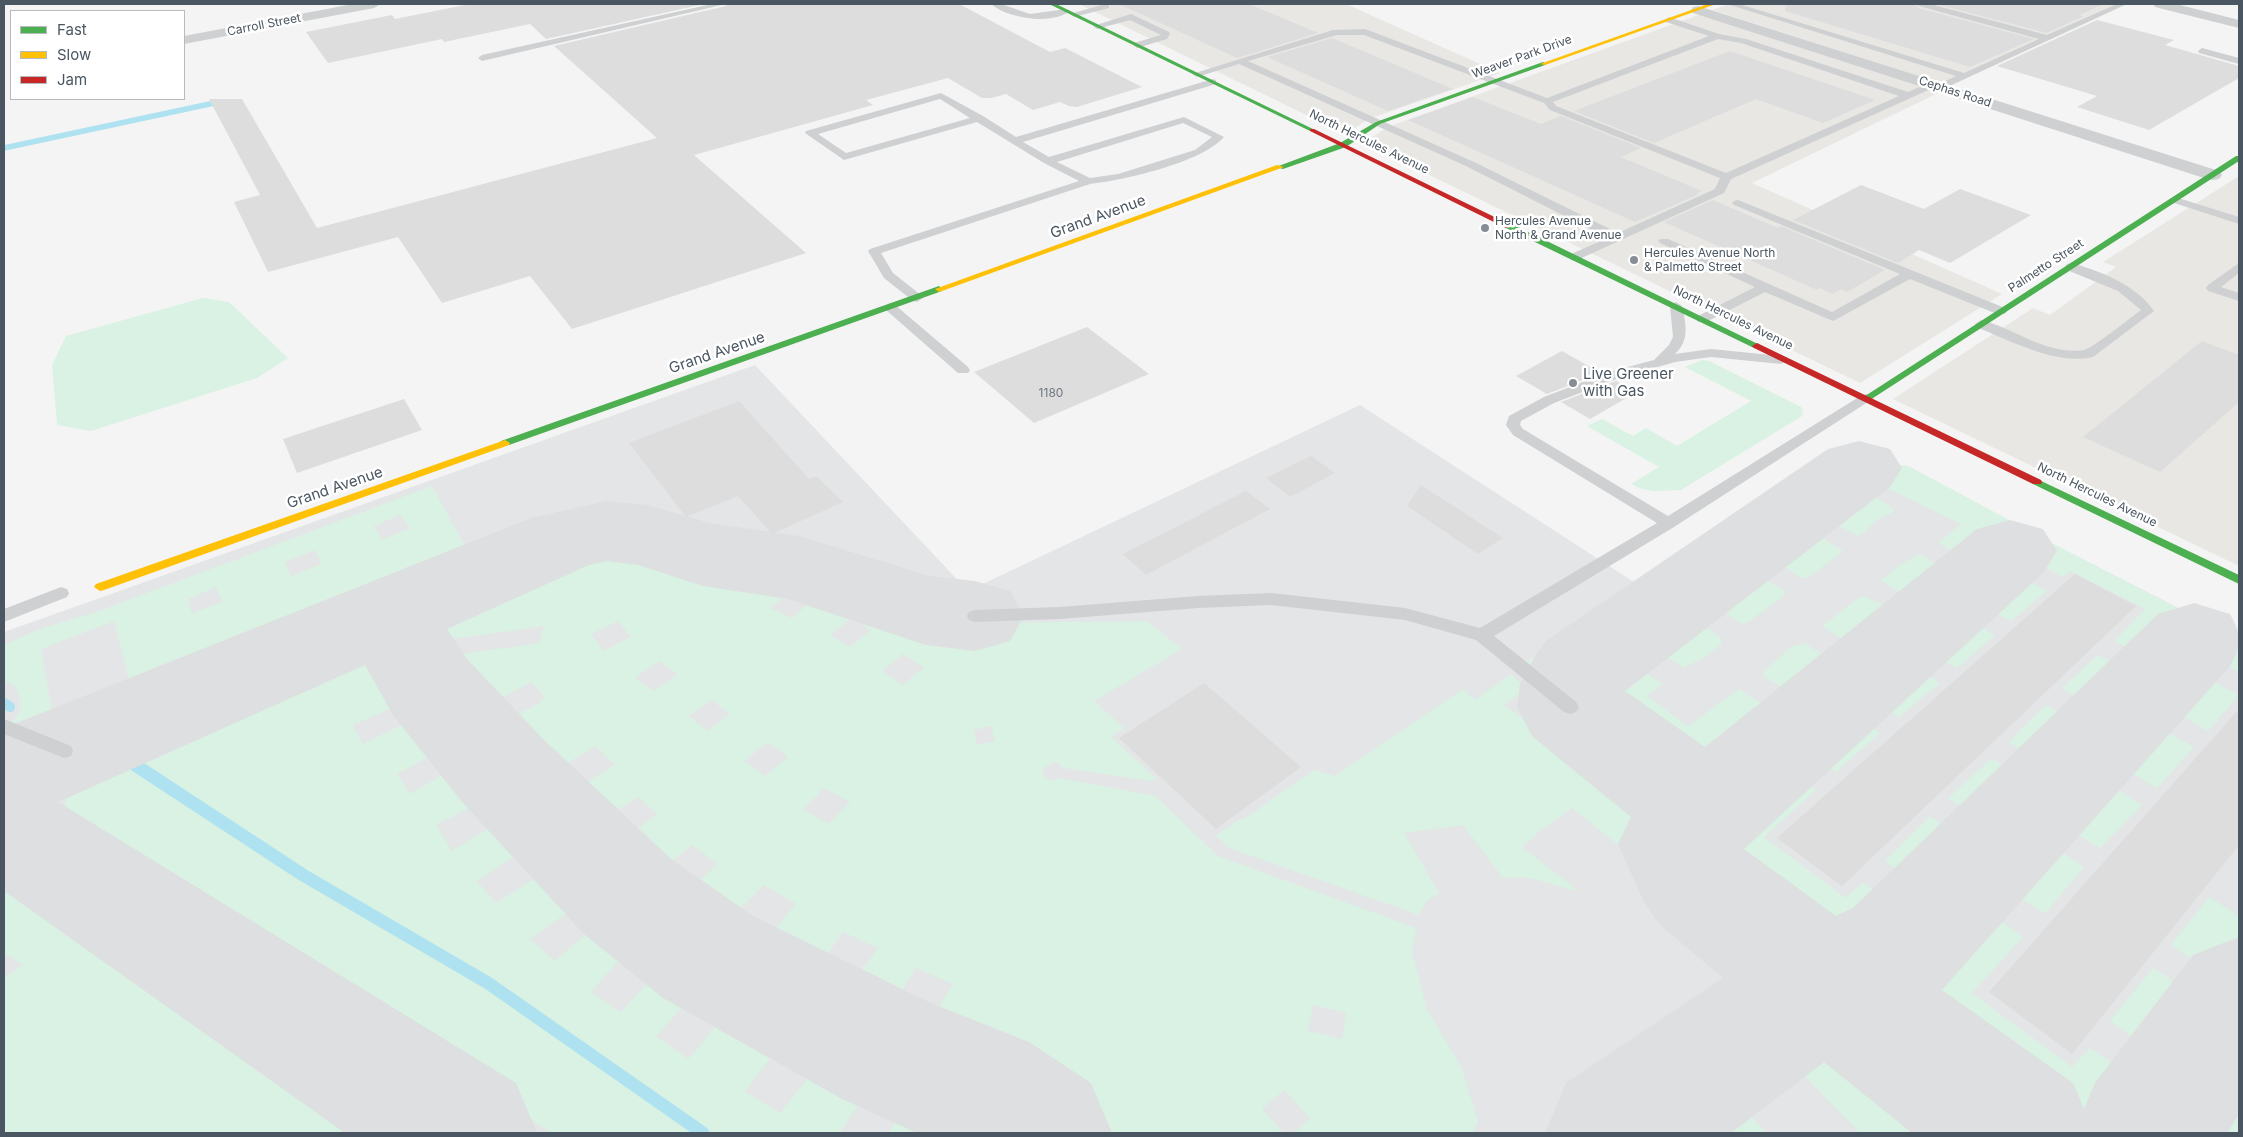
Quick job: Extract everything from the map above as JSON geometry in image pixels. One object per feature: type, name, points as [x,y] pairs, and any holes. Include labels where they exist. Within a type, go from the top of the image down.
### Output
[{"type":"street","name":"Carroll Street","points":[[185,40],[374,4]]},
{"type":"street","name":"North Hercules Avenue","points":[[1052,4],[2239,580]]},
{"type":"street","name":"Weaver Park Drive","points":[[1343,145],[1378,123],[1713,4]]},
{"type":"street","points":[[2160,4],[2237,21]]},
{"type":"street","name":"Cephas Road","points":[[1698,10],[2212,175]]},
{"type":"street","name":"Grand Avenue","points":[[100,587],[1343,145]]},
{"type":"street","name":"Palmetto Street","points":[[1867,398],[2239,158]]},
{"type":"lane","points":[[686,4],[696,11]]},
{"type":"lane","points":[[482,58],[722,4]]},
{"type":"lane","points":[[995,4],[1021,16],[1036,17],[1104,5],[1166,34],[1164,37],[1137,45]]},
{"type":"lane","points":[[1732,4],[1964,76]]},
{"type":"lane","points":[[1922,4],[2046,38]]},
{"type":"lane","points":[[1575,257],[1720,191],[1726,177],[1909,96],[1964,76],[2118,4]]},
{"type":"lane","points":[[1098,26],[1131,17]]},
{"type":"lane","points":[[1669,20],[1717,36],[1743,41],[1909,96]]},
{"type":"lane","points":[[1198,74],[1336,32],[1365,32],[1379,35],[1547,101],[1553,108],[1726,177]]},
{"type":"lane","points":[[1547,101],[1717,36]]},
{"type":"lane","points":[[2202,50],[2239,61]]},
{"type":"lane","points":[[1240,61],[1529,192],[1618,238]]},
{"type":"lane","points":[[1015,141],[1213,82]]},
{"type":"lane","points":[[980,118],[844,157],[810,133],[941,96],[980,118],[1048,161],[1088,182]]},
{"type":"lane","points":[[917,298],[888,274],[874,251],[1088,182],[1119,177],[1199,152],[1220,137],[1184,120],[1048,161]]},
{"type":"lane","points":[[2175,200],[2239,221]]},
{"type":"lane","points":[[1738,203],[2001,311]]},
{"type":"lane","points":[[1664,241],[1834,317],[1909,274]]},
{"type":"lane","points":[[1981,324],[2034,346],[2061,354],[2088,354],[2148,311],[2138,298],[2120,285],[2071,266]]},
{"type":"lane","points":[[2239,267],[2212,288],[2239,297]]},
{"type":"lane","points":[[1702,319],[1765,287]]},
{"type":"lane","points":[[1654,363],[1677,346],[1681,336],[1676,306]]},
{"type":"lane","points":[[890,307],[963,370]]},
{"type":"lane","points":[[1668,524],[1518,432],[1513,425],[1514,419],[1549,400],[1614,375],[1674,358],[1711,352],[1793,363]]},
{"type":"lane","points":[[1482,635],[1668,524],[1867,398]]},
{"type":"lane","points":[[4,616],[61,593]]},
{"type":"lane","points":[[974,616],[1060,613],[1198,602],[1271,599],[1405,614],[1482,635],[1570,707]]},
{"type":"lane","points":[[4,726],[64,751]]},
{"type":"shaded area","points":[[1079,4],[1346,4],[1500,73],[1369,119],[1345,134]]},
{"type":"shaded area","points":[[1730,4],[2121,4],[1950,86],[1712,10]]},
{"type":"shaded area","points":[[1701,14],[1940,92],[1752,183],[2002,294],[1860,383],[1363,143],[1388,127]]},
{"type":"shaded area","points":[[2239,176],[2239,566],[1893,399],[2033,308],[2050,315],[2116,267],[2103,262]]},
{"type":"shaded area","points":[[755,365],[968,591],[1360,405],[1637,584],[1823,459],[1908,466],[2059,547],[2239,639],[2239,1133],[4,1133],[4,632]]},
{"type":"green space","points":[[203,298],[229,302],[288,358],[257,378],[91,431],[57,425],[52,365],[66,336]]},
{"type":"green space","points":[[1702,360],[1709,361],[1801,407],[1803,410],[1802,416],[1681,490],[1654,491],[1642,489],[1631,484],[1659,467],[1587,426],[1602,419],[1633,436],[1646,428],[1677,446],[1751,401],[1685,367]]},
{"type":"green space","points":[[1823,459],[1908,466],[2059,547],[2239,639],[2239,672],[2209,657],[2216,650],[2182,633],[2157,656],[2142,656],[2114,641],[2145,609],[2070,571],[2063,577],[1998,542],[1972,561],[1938,543],[1961,524],[1858,474],[1863,470],[1849,463],[1793,500],[1547,677],[1527,662],[1637,584]]},
{"type":"green space","points":[[432,486],[468,552],[463,564],[447,579],[136,706],[114,621],[41,649],[57,740],[4,751],[4,731],[17,715],[20,701],[16,687],[4,680],[4,645],[40,629],[99,611]],"holes":[[[400,515],[410,528],[382,540],[374,526]],[[315,550],[321,564],[291,576],[285,562]],[[383,577],[391,591],[362,603],[355,589]],[[216,587],[222,602],[192,613],[188,599]],[[190,654],[195,671],[163,684],[158,667]]]},
{"type":"green space","points":[[1850,491],[1868,494],[1894,509],[1892,513],[1875,521],[1864,533],[1858,536],[1822,515],[1826,507]]},
{"type":"green space","points":[[1805,528],[1842,550],[1842,552],[1808,578],[1802,578],[1768,556],[1765,551],[1797,529]]},
{"type":"green space","points":[[629,547],[654,557],[707,568],[786,578],[831,589],[916,615],[970,623],[1147,621],[1182,649],[1094,701],[1124,728],[1111,737],[1156,778],[1152,781],[1063,768],[1058,763],[1053,762],[1043,769],[1044,776],[1051,780],[1060,778],[1155,796],[1218,856],[1416,928],[1412,952],[1427,1009],[1462,1069],[1478,1121],[1473,1133],[1294,1133],[1310,1118],[1284,1090],[1262,1109],[1284,1133],[1075,1133],[1029,1095],[985,1066],[927,1041],[923,1032],[953,984],[916,968],[886,1015],[876,1021],[848,1009],[842,1003],[847,991],[878,948],[843,932],[807,983],[800,984],[778,976],[753,960],[754,953],[796,904],[764,885],[720,929],[708,931],[691,923],[677,908],[675,903],[718,864],[692,845],[645,884],[611,857],[613,848],[657,814],[638,797],[585,831],[563,806],[561,801],[567,794],[615,765],[595,746],[544,778],[535,777],[491,729],[539,703],[545,697],[531,682],[479,710],[475,710],[434,658],[539,643],[544,626],[477,636],[438,639],[414,635],[407,625],[410,617],[523,567],[570,553],[598,548]],"holes":[[[788,593],[809,603],[792,618],[770,608]],[[851,618],[871,630],[850,647],[830,635]],[[618,621],[631,637],[604,651],[591,634]],[[903,654],[924,667],[903,685],[882,671]],[[659,661],[678,674],[654,691],[635,678]],[[711,700],[730,714],[707,731],[689,716]],[[991,726],[995,741],[977,745],[974,730]],[[768,742],[788,757],[765,776],[744,761]],[[824,788],[850,802],[829,824],[803,810]],[[1313,1005],[1346,1013],[1342,1039],[1308,1031]]]},
{"type":"green space","points":[[1919,554],[1949,571],[1954,578],[1924,603],[1881,581],[1897,567]]},
{"type":"green space","points":[[1743,569],[1751,571],[1784,590],[1784,596],[1748,622],[1742,624],[1707,601],[1705,596]]},
{"type":"green space","points":[[2008,574],[2024,578],[2047,591],[2011,621],[1985,607],[1981,598]]},
{"type":"green space","points":[[1861,596],[1883,606],[1901,621],[1878,639],[1863,646],[1855,645],[1822,626]]},
{"type":"green space","points":[[1685,615],[1719,636],[1722,644],[1684,668],[1649,646],[1646,640],[1678,616]]},
{"type":"green space","points":[[1957,619],[1972,622],[1995,635],[1957,668],[1935,655],[1927,644]]},
{"type":"green space","points":[[357,640],[377,643],[392,661],[411,695],[407,701],[353,725],[363,744],[426,713],[455,743],[397,774],[410,794],[456,767],[469,764],[491,793],[489,798],[436,825],[452,851],[502,819],[516,816],[535,839],[532,845],[477,881],[496,903],[542,874],[558,868],[585,893],[571,910],[530,939],[555,961],[603,919],[614,917],[635,936],[633,944],[591,992],[621,1012],[664,966],[689,976],[699,989],[656,1036],[688,1059],[731,1012],[744,1008],[765,1017],[782,1031],[778,1048],[745,1092],[780,1113],[819,1064],[840,1057],[871,1077],[870,1086],[840,1133],[552,1133],[68,828],[65,803],[69,782],[85,764],[110,744]]},
{"type":"green space","points":[[1804,643],[1840,665],[1842,671],[1806,700],[1764,677],[1763,672],[1791,647]]},
{"type":"green space","points":[[2098,655],[2126,671],[2131,682],[2106,706],[2088,704],[2062,688]]},
{"type":"green space","points":[[1625,658],[1662,684],[1647,696],[1688,726],[1739,689],[1780,716],[1780,725],[1712,781],[1699,785],[1686,784],[1601,720],[1596,679]]},
{"type":"green space","points":[[1898,665],[1918,669],[1940,683],[1899,717],[1876,703],[1868,691]]},
{"type":"green space","points":[[1511,674],[1526,689],[1504,705],[1530,724],[1541,716],[1527,704],[1537,698],[1615,759],[1643,838],[1628,853],[1572,808],[1540,831],[1522,847],[1580,892],[1530,878],[1502,877],[1463,825],[1404,833],[1439,893],[1427,901],[1419,915],[1229,848],[1216,835],[1237,821],[1247,817],[1314,770],[1335,776],[1463,689],[1475,700]]},
{"type":"green space","points":[[2191,677],[2207,678],[2239,695],[2208,731],[2175,712],[2167,701]]},
{"type":"green space","points":[[2046,705],[2072,720],[2079,735],[2052,760],[2035,758],[2008,742]]},
{"type":"green space","points":[[1841,717],[1859,720],[1880,733],[1836,772],[1816,759],[1808,744]]},
{"type":"green space","points":[[2142,727],[2161,729],[2194,747],[2157,788],[2125,769],[2116,753]]},
{"type":"green space","points":[[1992,758],[2017,775],[2026,789],[1994,821],[1979,818],[1948,798]]},
{"type":"green space","points":[[1777,773],[1797,778],[1816,790],[1764,837],[1846,898],[1863,882],[1895,906],[1898,918],[1847,948],[1810,947],[1714,873],[1703,838]]},
{"type":"green space","points":[[2092,780],[2112,786],[2142,805],[2100,848],[2072,831],[2060,814]]},
{"type":"green space","points":[[1930,816],[1959,838],[1965,852],[1935,886],[1915,884],[1885,861]]},
{"type":"green space","points":[[2033,843],[2053,846],[2084,867],[2045,914],[2010,891],[2000,877]]},
{"type":"green space","points":[[4,874],[387,1133],[4,1133],[4,978],[22,965],[4,952]]},
{"type":"green space","points":[[2209,897],[2239,916],[2239,949],[2224,969],[2205,968],[2171,945]]},
{"type":"green space","points":[[1971,913],[1991,914],[2023,937],[1972,993],[2072,1067],[2090,1048],[2126,1072],[2136,1093],[2107,1133],[2047,1133],[1902,1022],[1888,985],[1938,949]]},
{"type":"green space","points":[[2153,968],[2184,988],[2194,1007],[2167,1048],[2144,1046],[2110,1021]]},
{"type":"green space","points":[[1810,1051],[1845,1056],[1927,1095],[1983,1133],[1860,1133],[1789,1060]]},
{"type":"green space","points":[[2210,1082],[2230,1084],[2239,1091],[2239,1133],[2176,1133]]},
{"type":"green space","points":[[921,1093],[954,1107],[964,1116],[955,1133],[888,1133],[911,1100]]},
{"type":"green space","points":[[1732,1098],[1767,1133],[1687,1132]]},
{"type":"building","points":[[470,4],[704,4],[546,39],[530,24],[444,42],[442,39],[328,63],[306,32],[392,15],[395,19]]},
{"type":"building","points":[[728,4],[959,4],[1050,52],[1065,48],[1142,87],[1077,107],[1060,102],[1033,110],[1006,94],[982,98],[948,78],[866,100],[873,105],[694,155],[806,253],[572,329],[530,276],[442,303],[398,237],[268,272],[234,202],[260,195],[209,99],[242,99],[317,228],[657,138],[554,46]]},
{"type":"building","points":[[1119,4],[1249,4],[1318,33],[1237,58]]},
{"type":"building","points":[[1786,4],[1916,4],[1918,8],[2034,39],[1970,67],[1785,11]]},
{"type":"building","points":[[1936,4],[2104,4],[2079,15],[2084,16],[2047,33]]},
{"type":"building","points":[[2097,20],[2174,40],[2165,45],[2239,66],[2239,78],[2149,130],[2077,107],[2097,96],[1997,66]]},
{"type":"building","points":[[1332,38],[1453,89],[1388,111],[1267,57]]},
{"type":"building","points":[[1730,51],[1875,100],[1823,123],[1756,99],[1654,143],[1574,111]]},
{"type":"building","points":[[1473,97],[1541,124],[1561,116],[1641,148],[1621,157],[1702,191],[1635,222],[1408,120]]},
{"type":"building","points":[[1861,185],[1924,209],[1960,189],[2031,215],[1950,263],[1919,250],[1898,263],[1793,220]]},
{"type":"building","points":[[1713,200],[1778,228],[1781,226],[1885,270],[1847,292],[1842,289],[1833,294],[1820,288],[1817,290],[1664,222]]},
{"type":"building","points":[[1087,327],[1149,374],[1034,423],[974,372]]},
{"type":"building","points":[[2202,341],[2239,355],[2239,402],[2160,472],[2083,437]]},
{"type":"building","points":[[1562,351],[1601,373],[1547,394],[1516,376]]},
{"type":"building","points":[[1616,381],[1637,392],[1590,419],[1561,402]]},
{"type":"building","points":[[404,399],[422,430],[297,473],[283,439]]},
{"type":"building","points":[[739,401],[809,479],[816,476],[843,502],[772,534],[738,496],[686,517],[629,443]]},
{"type":"building","points":[[1311,456],[1335,473],[1290,497],[1266,478]]},
{"type":"building","points":[[1421,485],[1503,538],[1478,554],[1407,506]]},
{"type":"building","points":[[1246,491],[1270,509],[1146,575],[1123,554]]},
{"type":"building","points":[[2075,574],[2136,606],[1842,886],[1777,838]]},
{"type":"building","points":[[1204,683],[1301,767],[1216,829],[1119,738]]},
{"type":"building","points":[[2239,709],[2239,845],[2072,1054],[1989,992]]},
{"type":"waterway","points":[[4,148],[219,102]]},
{"type":"waterway","points":[[4,703],[10,707]]},
{"type":"waterway","points":[[129,761],[303,875],[488,983],[703,1133]]},
{"type":"taxiway","points":[[1707,812],[1570,707],[1572,684],[1583,668],[1859,468]]},
{"type":"taxiway","points":[[386,615],[564,540],[607,531],[648,536],[703,554],[799,568],[926,610],[975,616]]},
{"type":"taxiway","points":[[1707,812],[2010,551]]},
{"type":"taxiway","points":[[4,776],[386,615]]},
{"type":"taxiway","points":[[386,615],[430,687],[503,771],[627,896],[708,957],[890,1053],[980,1091],[1041,1133]]},
{"type":"taxiway","points":[[1825,983],[1898,949],[2194,640]]},
{"type":"taxiway","points":[[1707,812],[1686,828],[1677,844],[1685,864],[1701,886],[1825,983]]},
{"type":"taxiway","points":[[4,828],[466,1133]]},
{"type":"taxiway","points":[[1616,1133],[1825,983]]},
{"type":"taxiway","points":[[1825,983],[2023,1133]]},
{"type":"taxiway","points":[[2145,1133],[2239,998]]},
{"type":"traffic: fast","points":[[1052,4],[1312,130]]},
{"type":"traffic: fast","points":[[1280,167],[1343,145],[1378,123],[1543,64]]},
{"type":"traffic: fast","points":[[1867,398],[2239,158]]},
{"type":"traffic: fast","points":[[1509,226],[1757,346]]},
{"type":"traffic: fast","points":[[505,443],[939,289]]},
{"type":"traffic: fast","points":[[2037,482],[2239,580]]},
{"type":"traffic: slow","points":[[1543,64],[1713,4]]},
{"type":"traffic: slow","points":[[939,289],[1280,167]]},
{"type":"traffic: slow","points":[[100,587],[505,443]]},
{"type":"traffic: jam","points":[[1312,130],[1509,226]]},
{"type":"traffic: jam","points":[[1757,346],[2037,482]]},
{"type":"place","name":"Hercules Avenue North & Grand Avenue","points":[[1485,228]]},
{"type":"place","name":"Hercules Avenue North & Palmetto Street","points":[[1634,260]]},
{"type":"place","name":"Live Greener with Gas","points":[[1573,383]]}]
